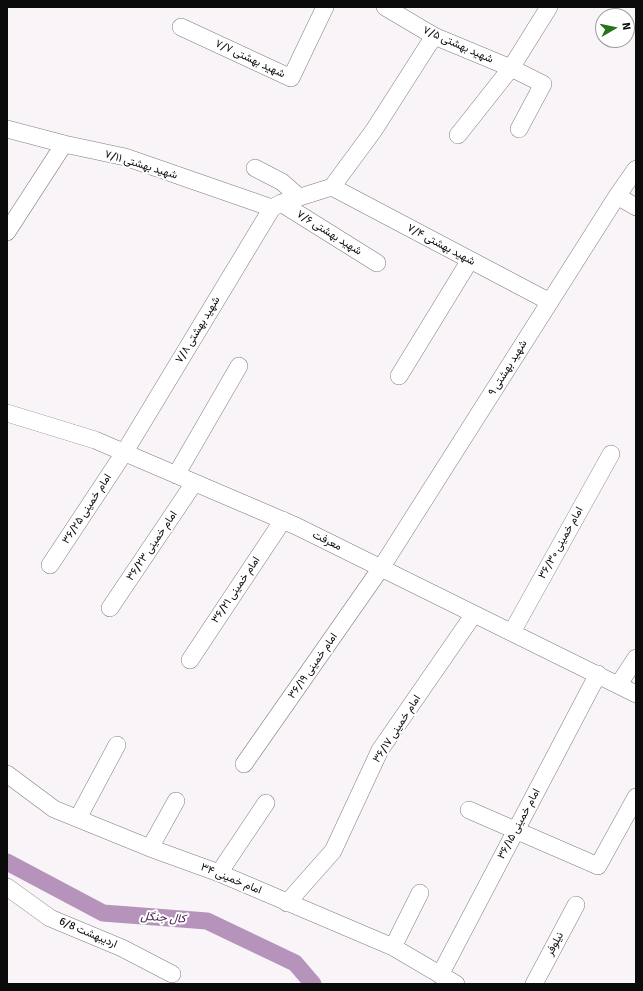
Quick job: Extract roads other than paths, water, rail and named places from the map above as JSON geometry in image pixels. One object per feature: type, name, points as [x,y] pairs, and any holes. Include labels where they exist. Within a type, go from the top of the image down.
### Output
[{"type":"street","name":"شهید بهشتی ۷/۷","points":[[182,27],[291,78],[325,7]]},
{"type":"street","name":"شهید بهشتی ۷/۵","points":[[386,7],[434,36],[511,68],[543,84],[518,129]]},
{"type":"street","points":[[458,135],[511,68],[549,7]]},
{"type":"street","points":[[277,206],[299,197],[332,187],[374,130],[434,36]]},
{"type":"street","name":"شهید بهشتی ۷/۱۱","points":[[7,129],[125,158],[277,206]]},
{"type":"street","points":[[7,232],[64,144]]},
{"type":"street","points":[[255,168],[282,182],[299,197]]},
{"type":"street","name":"شهید بهشتی ۹","points":[[381,568],[617,196],[636,169]]},
{"type":"street","name":"شهید بهشتی ۷/۴","points":[[332,187],[550,302]]},
{"type":"street","points":[[617,196],[636,207]]},
{"type":"street","name":"شهید بهشتی ۷/۶","points":[[277,206],[377,262]]},
{"type":"street","name":"شهید بهشتی ۷/۸","points":[[124,453],[277,206]]},
{"type":"street","points":[[399,376],[470,260]]},
{"type":"street","points":[[176,475],[239,366]]},
{"type":"street","name":"معرفت","points":[[7,413],[95,440],[283,520],[619,684],[636,694]]},
{"type":"street","name":"امام خمینی ۳۶/۲۵","points":[[50,565],[124,453]]},
{"type":"street","name":"امام خمینی ۳۶/۳۰","points":[[512,632],[611,454]]},
{"type":"street","name":"امام خمینی ۳۶/۲۳","points":[[110,608],[194,483]]},
{"type":"street","name":"امام خمینی ۳۶/۲۱","points":[[190,660],[283,520]]},
{"type":"street","name":"امام خمینی ۳۶/۱۹","points":[[244,764],[381,568]]},
{"type":"street","name":"امام خمینی ۳۶/۱۷","points":[[287,903],[332,851],[380,750],[474,614]]},
{"type":"street","points":[[619,684],[636,658]]},
{"type":"street","name":"امام خمینی ۳۶/۱۵","points":[[440,975],[598,674]]},
{"type":"street","points":[[78,818],[117,745]]},
{"type":"street","name":"امام خمینی ۳۴","points":[[7,774],[54,809],[150,848],[219,873],[393,947],[456,984]]},
{"type":"street","points":[[469,810],[598,866],[636,797]]},
{"type":"street","points":[[150,848],[176,801]]},
{"type":"street","points":[[219,873],[266,803]]},
{"type":"street","name":"اردیبهشت 6/8","points":[[7,888],[50,918],[122,948],[172,973]]},
{"type":"street","points":[[393,947],[420,892]]},
{"type":"street","name":"نیلوفر","points":[[534,984],[576,905]]},
{"type":"waterway","name":"کال جنگل","points":[[7,862],[103,913],[207,921],[295,963],[313,984]]}]
